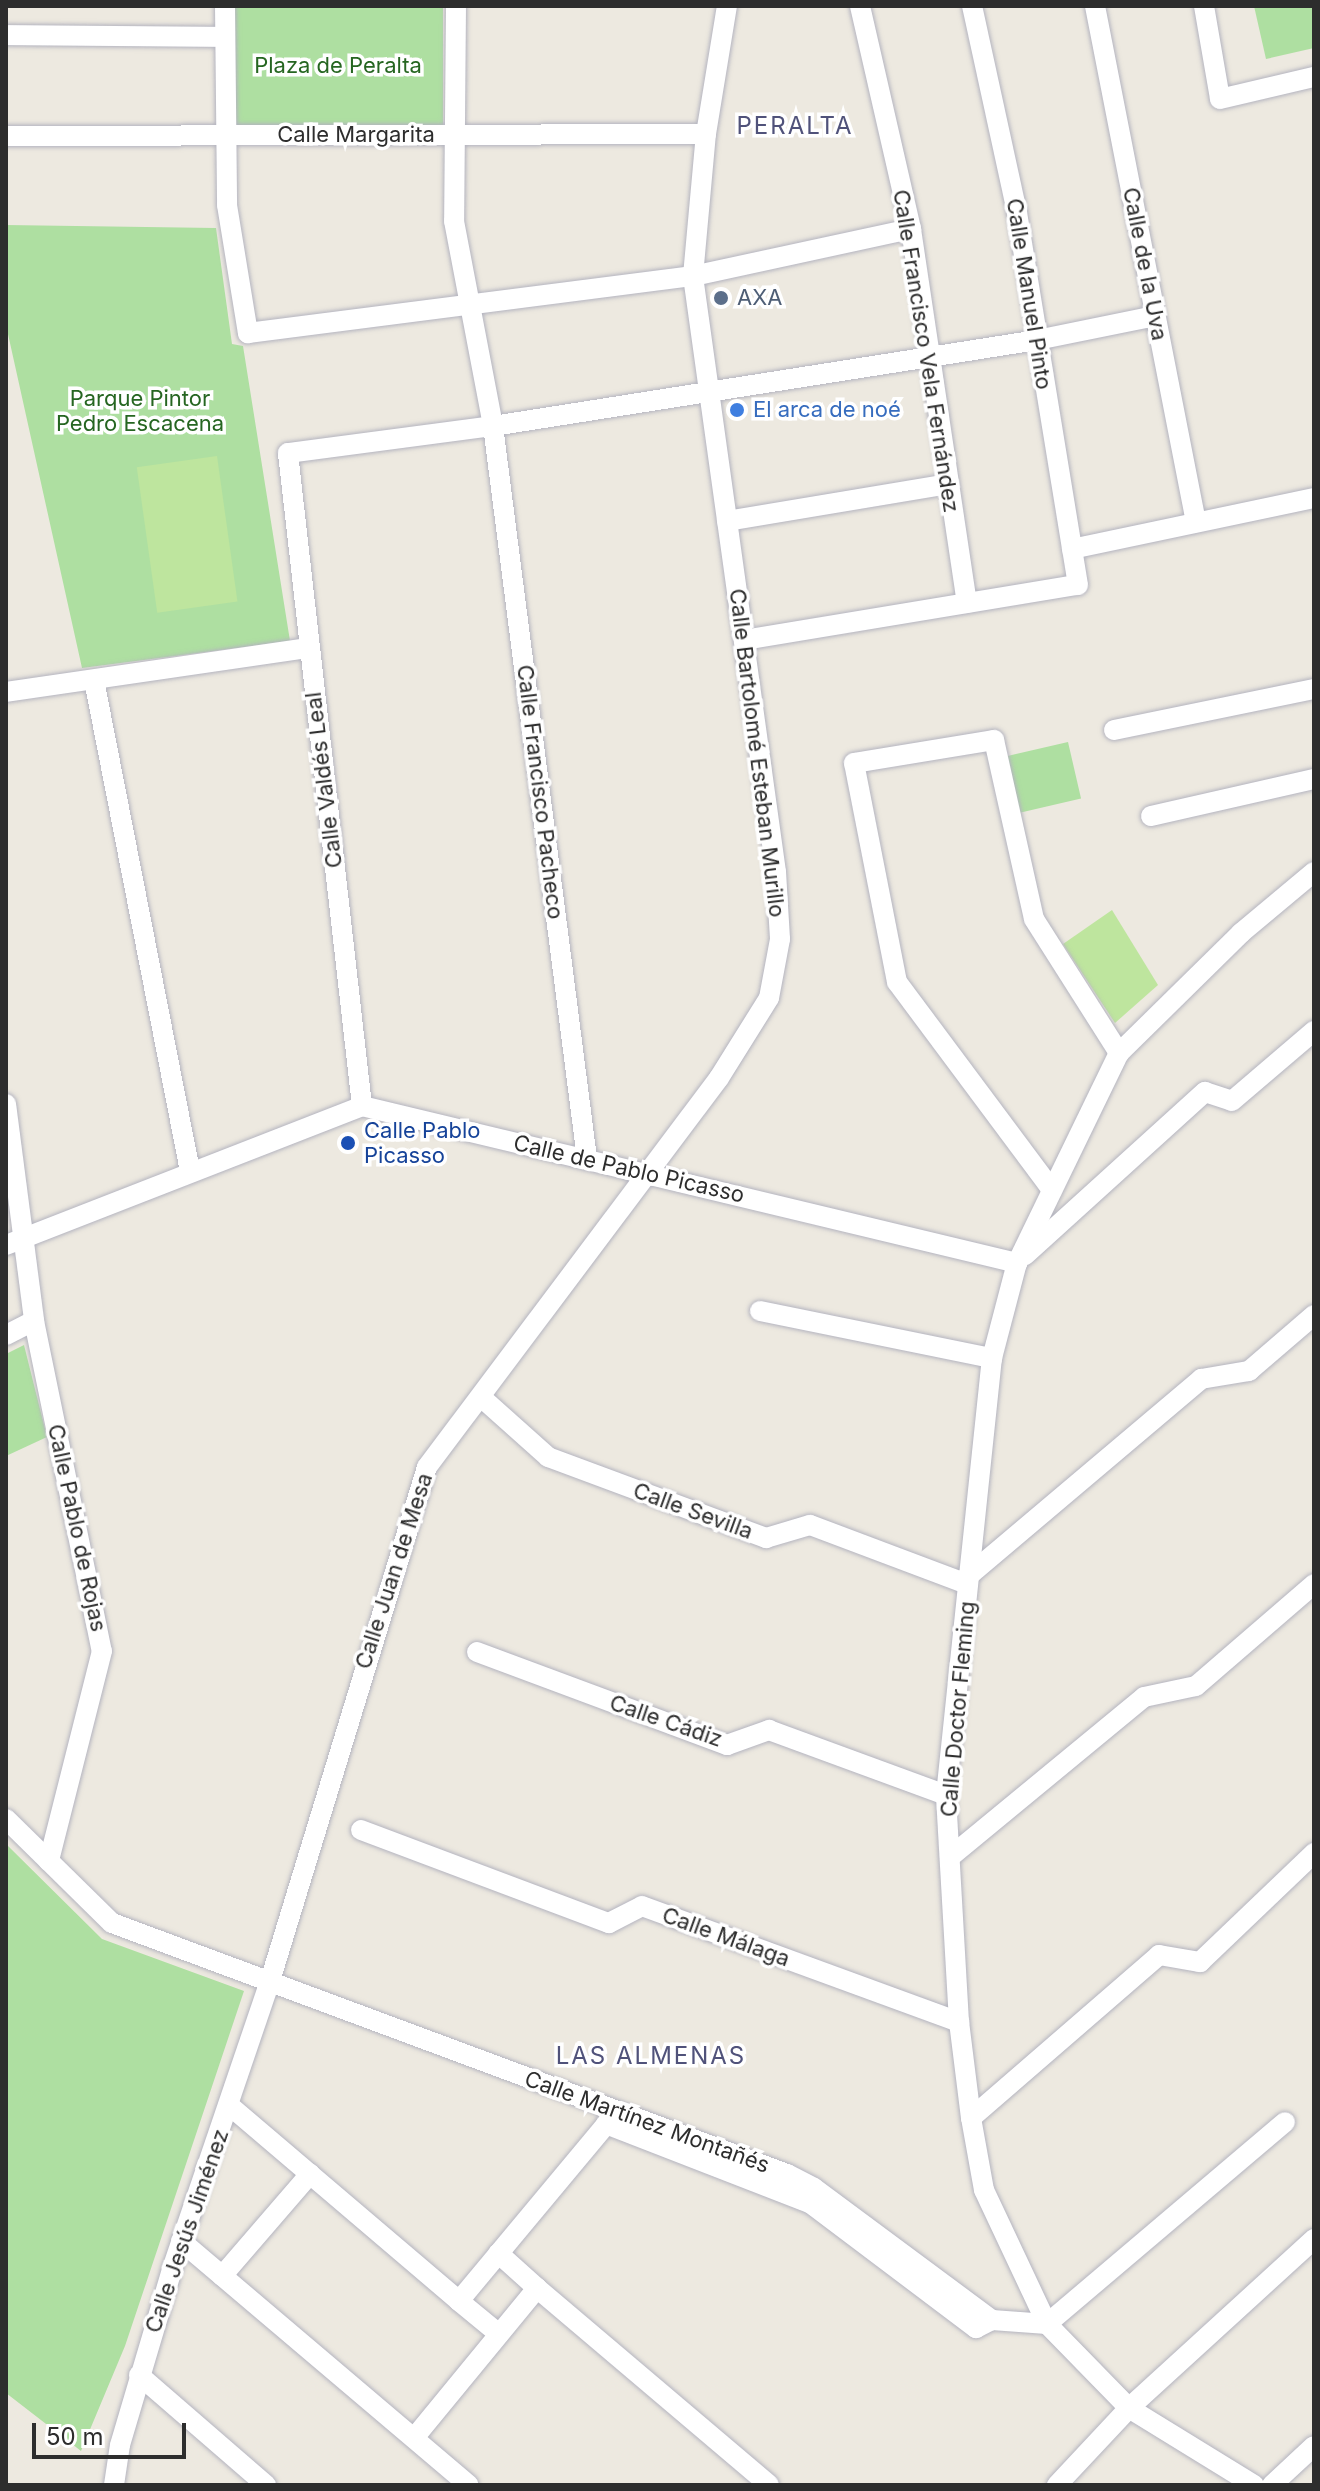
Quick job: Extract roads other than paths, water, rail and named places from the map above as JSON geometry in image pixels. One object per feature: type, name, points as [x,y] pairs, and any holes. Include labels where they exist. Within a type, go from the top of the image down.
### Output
[{"type":"street","points":[[225,6],[227,205],[248,333],[693,276],[911,229]]},
{"type":"street","name":"Calle Francisco Pacheco","points":[[456,6],[454,221],[493,426],[587,1159]]},
{"type":"street","name":"Calle Bartolomé Esteban Murillo","points":[[647,1172],[719,1078],[769,998],[780,939],[776,872],[727,521],[705,393],[693,276],[706,134],[727,6]]},
{"type":"street","name":"Calle Francisco Vela Fernández","points":[[860,6],[911,229],[967,603]]},
{"type":"street","name":"Calle Manuel Pinto","points":[[967,603],[1078,585],[1017,212],[972,6]]},
{"type":"street","name":"Calle de la Uva","points":[[1095,6],[1196,522]]},
{"type":"street","points":[[1204,6],[1220,99],[1314,77]]},
{"type":"street","points":[[6,35],[225,37]]},
{"type":"street","name":"Calle Margarita","points":[[6,136],[706,134]]},
{"type":"street","points":[[493,426],[1037,340],[1155,316]]},
{"type":"street","name":"Calle Valdés Leal","points":[[362,1106],[288,453],[493,426]]},
{"type":"street","points":[[727,521],[947,484]]},
{"type":"street","points":[[1072,549],[1314,498]]},
{"type":"street","points":[[744,640],[967,603]]},
{"type":"street","points":[[6,692],[309,648]]},
{"type":"street","points":[[94,680],[190,1171]]},
{"type":"street","points":[[1114,730],[1314,689]]},
{"type":"street","points":[[1052,1190],[897,982],[854,763],[994,740],[1034,919],[1119,1053]]},
{"type":"street","points":[[1151,816],[1314,779]]},
{"type":"street","name":"Calle Doctor Fleming","points":[[1254,2485],[1129,2408],[1047,2324],[984,2190],[959,2022],[946,1795],[969,1609],[967,1580],[992,1358],[1017,1263],[1119,1053],[1241,933],[1314,872]]},
{"type":"street","points":[[1017,1263],[1205,1092],[1232,1101],[1314,1031]]},
{"type":"street","name":"Calle Pablo de Rojas","points":[[6,1104],[23,1213],[11,1242],[34,1321],[102,1651],[49,1861]]},
{"type":"street","points":[[11,1242],[362,1106]]},
{"type":"street","name":"Calle de Pablo Picasso","points":[[362,1106],[1017,1263]]},
{"type":"street","name":"Calle Juan de Mesa","points":[[270,1981],[427,1467],[647,1172]]},
{"type":"street","points":[[760,1311],[992,1358]]},
{"type":"street","points":[[967,1580],[1201,1379],[1249,1371],[1314,1315]]},
{"type":"street","points":[[6,1335],[34,1321]]},
{"type":"street","name":"Calle Sevilla","points":[[481,1397],[548,1457],[766,1538],[810,1525],[967,1580]]},
{"type":"street","points":[[950,1857],[1144,1697],[1196,1686],[1314,1584]]},
{"type":"street","name":"Calle Cádiz","points":[[477,1652],[727,1745],[769,1730],[946,1795]]},
{"type":"street","name":"Calle Martínez Montañés","points":[[6,1819],[112,1923],[270,1981],[612,2118],[814,2188],[992,2320],[1047,2324]]},
{"type":"street","name":"Calle Málaga","points":[[361,1830],[609,1923],[642,1906],[959,2022]]},
{"type":"street","points":[[971,2118],[1159,1955],[1200,1962],[1314,1853]]},
{"type":"street","name":"Calle Jesús Jiménez","points":[[114,2485],[139,2375],[181,2241],[230,2106],[270,1981]]},
{"type":"street","points":[[230,2106],[499,2334]]},
{"type":"street","points":[[459,2301],[612,2118]]},
{"type":"street","points":[[1047,2324],[1285,2122]]},
{"type":"street","points":[[222,2276],[310,2174]]},
{"type":"street","points":[[1057,2485],[1129,2408],[1314,2239]]},
{"type":"street","points":[[181,2241],[469,2485]]},
{"type":"street","points":[[498,2253],[769,2485]]},
{"type":"street","points":[[414,2438],[537,2288]]},
{"type":"street","points":[[139,2375],[266,2485]]},
{"type":"street","points":[[1272,2485],[1314,2446]]},
{"type":"place","name":"AXA","points":[[721,298]]},
{"type":"place","name":"El arca de noé","points":[[737,410]]},
{"type":"place","name":"Calle Pablo Picasso","points":[[348,1143]]},
{"type":"district","name":"PERALTA","points":[[795,126]]},
{"type":"district","name":"LAS ALMENAS","points":[[651,2056]]},
{"type":"park label","name":"Plaza de Peralta","points":[[338,66]]},
{"type":"park label","name":"Parque Pintor Pedro Escacena","points":[[140,410]]}]
